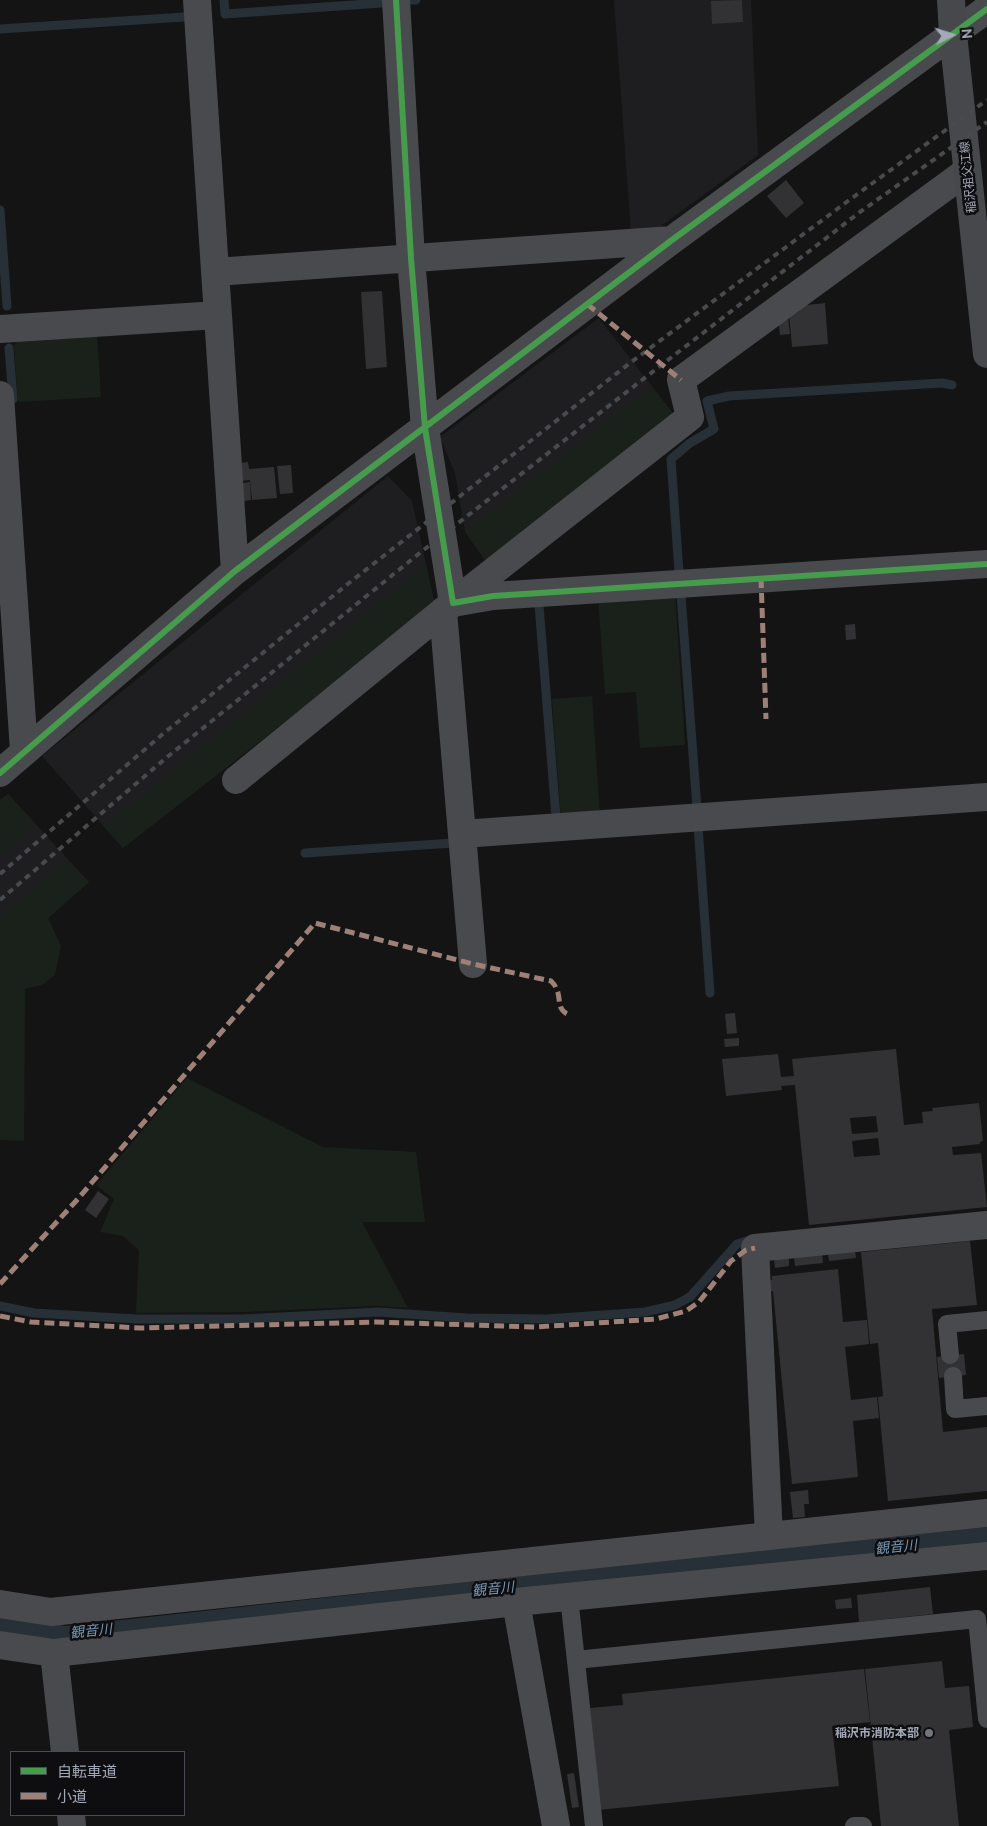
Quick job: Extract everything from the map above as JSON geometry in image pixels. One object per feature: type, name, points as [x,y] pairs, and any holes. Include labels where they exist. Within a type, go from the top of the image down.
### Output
[{"type":"main road","name":"稲沢祖父江線","points":[[951,0],[968,171],[982,201],[987,354]]},
{"type":"street","points":[[197,0],[235,571]]},
{"type":"street","points":[[396,0],[411,258],[424,428],[448,607],[462,834],[473,964]]},
{"type":"street","points":[[0,773],[235,571],[672,240],[987,9]]},
{"type":"street","points":[[236,780],[448,607],[690,417],[681,380],[968,171]]},
{"type":"street","points":[[215,272],[672,240]]},
{"type":"street","points":[[0,330],[218,315]]},
{"type":"street","points":[[0,395],[24,751]]},
{"type":"street","points":[[448,607],[503,596],[987,564]]},
{"type":"street","points":[[462,834],[987,797]]},
{"type":"street","points":[[769,1536],[755,1248],[987,1225]]},
{"type":"street","points":[[0,1645],[54,1653],[517,1587],[769,1536],[987,1513]]},
{"type":"street","points":[[0,1604],[51,1612],[517,1587],[569,1596],[987,1556]]},
{"type":"street","points":[[517,1587],[556,1826]]},
{"type":"street","points":[[54,1653],[65,1751]]},
{"type":"lane","points":[[950,1355],[947,1324],[987,1320]]},
{"type":"lane","points":[[952,1376],[955,1409],[987,1406]]},
{"type":"lane","points":[[569,1596],[594,1826]]},
{"type":"lane","points":[[576,1660],[977,1619],[987,1719]]},
{"type":"lane","points":[[854,1826],[863,1826]]},
{"type":"shaded area","points":[[614,0],[751,0],[758,155],[653,232],[631,233]]},
{"type":"shaded area","points":[[599,318],[675,416],[488,564],[465,532],[455,473],[440,437]]},
{"type":"shaded area","points":[[97,332],[101,397],[18,402],[14,345],[22,338]]},
{"type":"shaded area","points":[[652,387],[675,416],[488,564],[465,532]]},
{"type":"shaded area","points":[[388,476],[412,501],[435,605],[123,848],[42,756]]},
{"type":"shaded area","points":[[426,565],[435,605],[123,848],[104,827]]},
{"type":"shaded area","points":[[675,592],[685,745],[640,748],[636,692],[605,694],[598,597]]},
{"type":"shaded area","points":[[592,696],[600,815],[561,818],[552,699]]},
{"type":"shaded area","points":[[8,794],[89,882],[0,961],[0,800]]},
{"type":"shaded area","points":[[8,794],[36,824],[0,854],[0,800]]},
{"type":"shaded area","points":[[67,859],[89,882],[48,918],[61,946],[55,975],[42,985],[25,989],[24,1141],[0,1140],[0,918]]},
{"type":"shaded area","points":[[187,1078],[323,1147],[416,1152],[425,1222],[362,1222],[408,1308],[377,1306],[245,1312],[136,1313],[139,1250],[123,1236],[100,1232],[114,1199],[96,1185]]},
{"type":"water","name":"観音川","points":[[987,1527],[987,1545],[55,1641],[0,1635],[0,1618],[67,1626]]},
{"type":"building","points":[[742,0],[743,22],[712,24],[711,1]]},
{"type":"building","points":[[786,180],[804,203],[786,218],[767,196]]},
{"type":"building","points":[[382,291],[387,367],[366,369],[361,292]]},
{"type":"building","points":[[825,303],[828,344],[792,347],[789,313],[799,312],[798,306]]},
{"type":"building","points":[[788,317],[790,334],[780,335],[778,318]]},
{"type":"building","points":[[248,462],[249,469],[274,467],[277,498],[252,500],[250,480],[242,481],[241,463]]},
{"type":"building","points":[[291,465],[293,493],[280,494],[277,466]]},
{"type":"building","points":[[250,482],[251,500],[244,501],[242,483]]},
{"type":"building","points":[[855,624],[856,639],[846,640],[845,625]]},
{"type":"building","points":[[735,1013],[737,1033],[727,1034],[725,1014]]},
{"type":"building","points":[[739,1038],[739,1046],[725,1047],[724,1039]]},
{"type":"building","points":[[896,1049],[904,1125],[923,1123],[922,1112],[933,1111],[932,1108],[979,1103],[983,1141],[980,1144],[952,1147],[953,1155],[981,1153],[987,1207],[809,1225],[795,1085],[781,1086],[782,1090],[726,1096],[722,1059],[778,1054],[781,1077],[794,1076],[792,1059]],"holes":[[[876,1116],[878,1132],[852,1134],[850,1118]],[[878,1138],[880,1155],[854,1157],[852,1141]]]},
{"type":"building","points":[[98,1191],[109,1199],[96,1218],[85,1210]]},
{"type":"building","points":[[970,1241],[977,1305],[932,1309],[943,1432],[987,1427],[987,1491],[888,1501],[878,1397],[883,1396],[878,1343],[870,1344],[861,1252]]},
{"type":"building","points":[[855,1251],[856,1258],[829,1261],[828,1254]]},
{"type":"building","points":[[822,1253],[823,1263],[795,1266],[794,1256]]},
{"type":"building","points":[[789,1257],[789,1266],[775,1268],[774,1259]]},
{"type":"building","points":[[838,1269],[843,1322],[867,1320],[869,1344],[845,1347],[851,1400],[877,1397],[879,1418],[853,1421],[858,1477],[792,1484],[773,1291],[763,1293],[762,1281],[772,1280],[772,1276]]},
{"type":"building","points":[[964,1354],[966,1375],[939,1378],[937,1357]]},
{"type":"building","points":[[808,1490],[809,1504],[804,1504],[805,1517],[793,1518],[790,1492]]},
{"type":"building","points":[[930,1587],[933,1614],[859,1622],[857,1595]]},
{"type":"building","points":[[851,1598],[852,1608],[836,1609],[835,1600]]},
{"type":"building","points":[[942,1661],[945,1688],[969,1686],[973,1727],[949,1730],[959,1826],[881,1826],[865,1669]]},
{"type":"building","points":[[864,1669],[870,1722],[832,1726],[839,1786],[598,1810],[590,1708],[623,1705],[622,1694]]},
{"type":"building","points":[[574,1773],[579,1807],[572,1808],[567,1774]]},
{"type":"waterway","points":[[224,0],[225,14],[381,3]]},
{"type":"waterway","points":[[409,0],[416,0]]},
{"type":"waterway","points":[[0,29],[184,17]]},
{"type":"waterway","points":[[0,210],[7,306]]},
{"type":"waterway","points":[[9,348],[13,399]]},
{"type":"waterway","points":[[679,572],[671,459],[690,443],[714,429],[707,401],[729,396],[942,383],[952,385]]},
{"type":"waterway","points":[[681,595],[697,808]]},
{"type":"waterway","points":[[539,605],[556,817]]},
{"type":"waterway","points":[[698,826],[710,993]]},
{"type":"waterway","points":[[305,853],[453,843]]},
{"type":"waterway","points":[[0,1306],[34,1313],[136,1319],[242,1319],[378,1312],[467,1318],[546,1319],[645,1312],[675,1305],[690,1297],[737,1244],[753,1239]]},
{"type":"railway","points":[[0,874],[164,733],[349,583],[630,363],[987,100]]},
{"type":"railway","points":[[0,900],[166,758],[421,552],[860,212],[987,122]]},
{"type":"marked path","points":[[587,304],[681,380]]},
{"type":"marked path","points":[[761,578],[766,719]]},
{"type":"marked path","points":[[0,1284],[76,1201],[315,923],[473,964],[551,981],[558,992],[562,1010],[570,1015]]},
{"type":"marked path","points":[[0,1316],[31,1322],[140,1328],[375,1322],[536,1327],[656,1319],[686,1311],[699,1302],[731,1261],[746,1250],[755,1248]]},
{"type":"cycle path","points":[[396,0],[411,258],[425,428],[453,603],[493,596],[987,564]]},
{"type":"cycle path","points":[[0,773],[235,571],[672,240],[987,9]]},
{"type":"place","name":"稲沢市消防本部","points":[[929,1733]]}]
